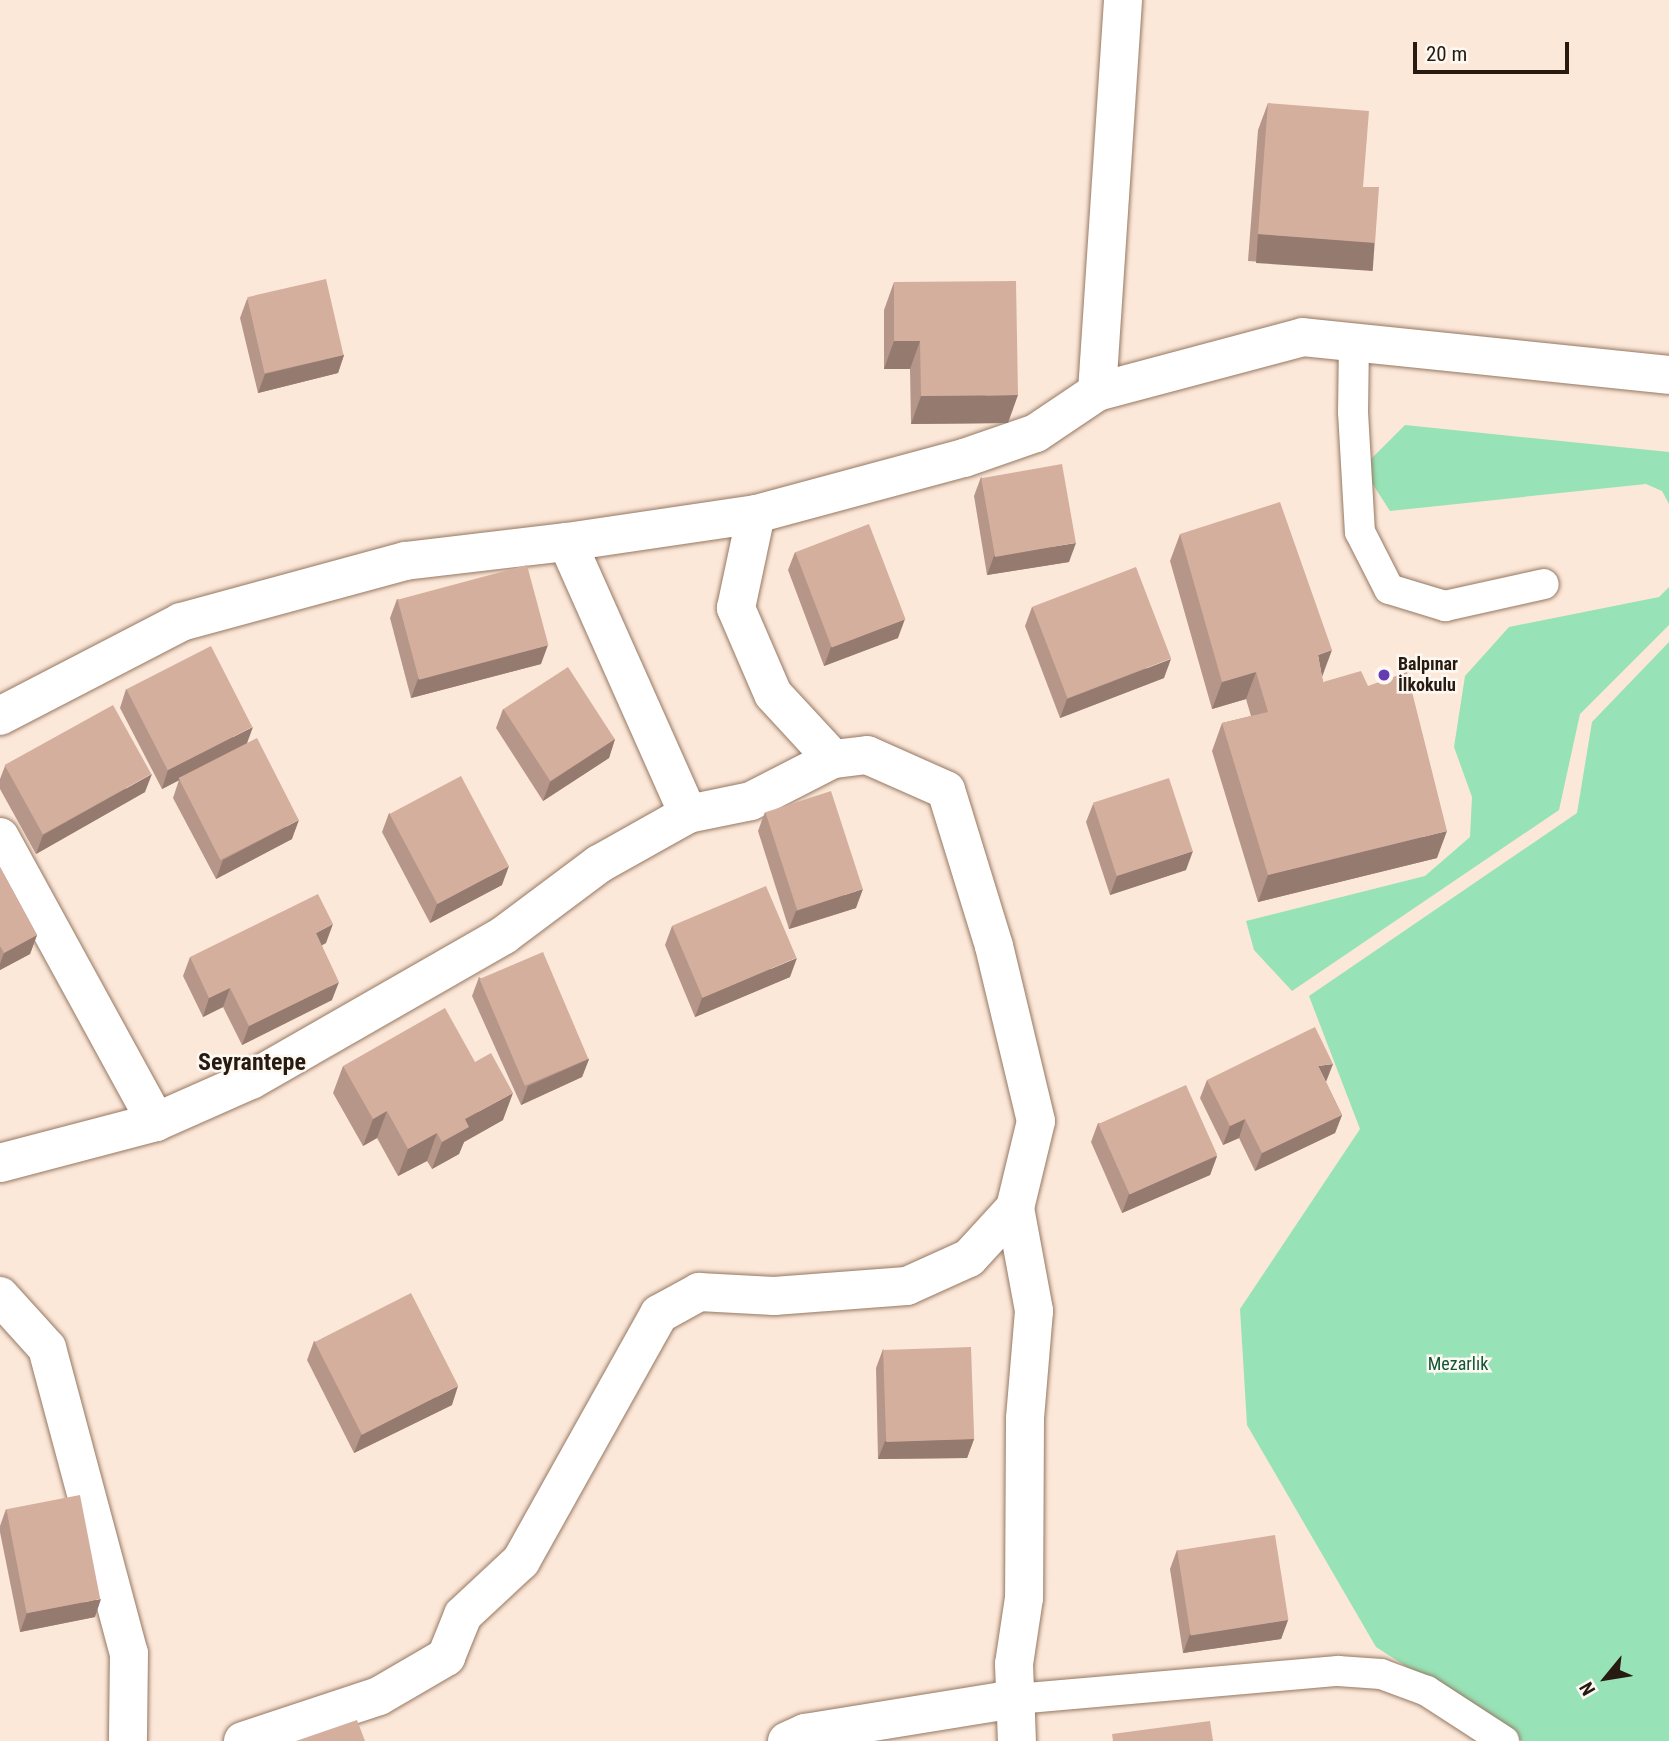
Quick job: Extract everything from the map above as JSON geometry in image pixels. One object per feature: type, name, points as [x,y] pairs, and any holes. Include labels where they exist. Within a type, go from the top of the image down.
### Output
[{"type":"street","points":[[1097,391],[1123,0]]},
{"type":"street","points":[[0,716],[181,622],[405,561],[567,542],[756,514],[964,458],[1036,433],[1097,391],[1303,337],[1669,375]]},
{"type":"street","points":[[756,514],[736,608],[773,694],[833,760]]},
{"type":"street","points":[[567,542],[688,814]]},
{"type":"street","points":[[0,1163],[156,1122],[251,1080],[504,935],[599,864],[688,814],[751,801],[833,760],[867,755],[946,790],[994,946],[1036,1121],[1015,1208],[1034,1311],[1025,1419],[1024,1598],[1014,1664],[1017,1741]]},
{"type":"street","points":[[0,836],[156,1122]]},
{"type":"street","points":[[243,1741],[379,1696],[446,1657],[463,1615],[521,1561],[659,1314],[699,1292],[774,1296],[907,1286],[969,1258],[1015,1208]]},
{"type":"street","points":[[0,1296],[47,1348],[129,1653],[128,1741]]},
{"type":"street","points":[[787,1741],[805,1733],[1016,1699]]},
{"type":"lane","points":[[1354,342],[1353,412],[1360,532],[1389,589],[1445,606],[1544,584]]},
{"type":"lane","points":[[1016,1699],[1338,1671],[1381,1674],[1427,1692],[1504,1741]]},
{"type":"green space","points":[[1405,425],[1669,452],[1669,504],[1662,491],[1646,484],[1390,511],[1370,480],[1368,462]]},
{"type":"green space","points":[[1669,587],[1669,625],[1580,714],[1559,810],[1292,991],[1254,950],[1246,921],[1425,876],[1470,837],[1472,797],[1454,747],[1465,676],[1509,627],[1659,597]]},
{"type":"green space","name":"Mezarlık","points":[[1669,642],[1669,1741],[1522,1741],[1376,1647],[1247,1425],[1240,1309],[1360,1129],[1309,996],[1577,813],[1592,722]]},
{"type":"building","points":[[1268,103],[1369,111],[1363,187],[1379,187],[1375,243],[1258,234]]},
{"type":"building","points":[[326,279],[344,355],[265,373],[247,297]]},
{"type":"building","points":[[1016,281],[1018,395],[921,396],[920,341],[894,341],[894,282]]},
{"type":"building","points":[[1062,464],[1076,543],[995,557],[981,478]]},
{"type":"building","points":[[1280,502],[1332,650],[1318,655],[1323,682],[1361,671],[1368,686],[1407,672],[1447,831],[1268,875],[1222,723],[1268,712],[1256,672],[1222,682],[1180,534]]},
{"type":"building","points":[[869,524],[906,619],[832,648],[795,552]]},
{"type":"building","points":[[527,565],[548,645],[419,680],[398,600]]},
{"type":"building","points":[[1136,567],[1171,658],[1067,698],[1032,607]]},
{"type":"building","points":[[211,646],[252,727],[168,770],[126,689]]},
{"type":"building","points":[[568,667],[615,739],[550,781],[503,709]]},
{"type":"building","points":[[113,705],[151,774],[43,834],[5,765]]},
{"type":"building","points":[[257,738],[299,820],[220,860],[179,778]]},
{"type":"building","points":[[461,776],[509,866],[437,904],[389,814]]},
{"type":"building","points":[[1169,778],[1193,851],[1117,876],[1093,803]]},
{"type":"building","points":[[831,791],[863,889],[797,910],[765,812]]},
{"type":"building","points":[[0,867],[37,935],[4,953],[0,946]]},
{"type":"building","points":[[766,886],[796,958],[703,998],[672,926]]},
{"type":"building","points":[[318,894],[333,924],[316,933],[339,982],[249,1026],[230,988],[209,998],[190,957]]},
{"type":"building","points":[[543,952],[588,1059],[525,1086],[479,979]]},
{"type":"building","points":[[445,1008],[475,1062],[491,1053],[513,1093],[465,1119],[469,1127],[442,1142],[437,1133],[408,1149],[387,1111],[373,1119],[343,1066]]},
{"type":"building","points":[[1315,1027],[1333,1064],[1318,1066],[1342,1115],[1262,1153],[1245,1119],[1230,1126],[1207,1080]]},
{"type":"building","points":[[1186,1085],[1217,1155],[1130,1194],[1098,1124]]},
{"type":"building","points":[[411,1293],[458,1386],[362,1435],[315,1342]]},
{"type":"building","points":[[971,1347],[974,1439],[886,1442],[883,1350]]},
{"type":"building","points":[[80,1495],[100,1599],[27,1613],[6,1509]]},
{"type":"building","points":[[1275,1535],[1288,1620],[1191,1635],[1177,1550]]},
{"type":"building","points":[[357,1720],[365,1741],[296,1741]]},
{"type":"building","points":[[1210,1721],[1213,1741],[1113,1741],[1112,1734]]},
{"type":"place","name":"Balpınar İlkokulu","points":[[1384,675]]},
{"type":"district","name":"Seyrantepe","points":[[252,1063]]}]
